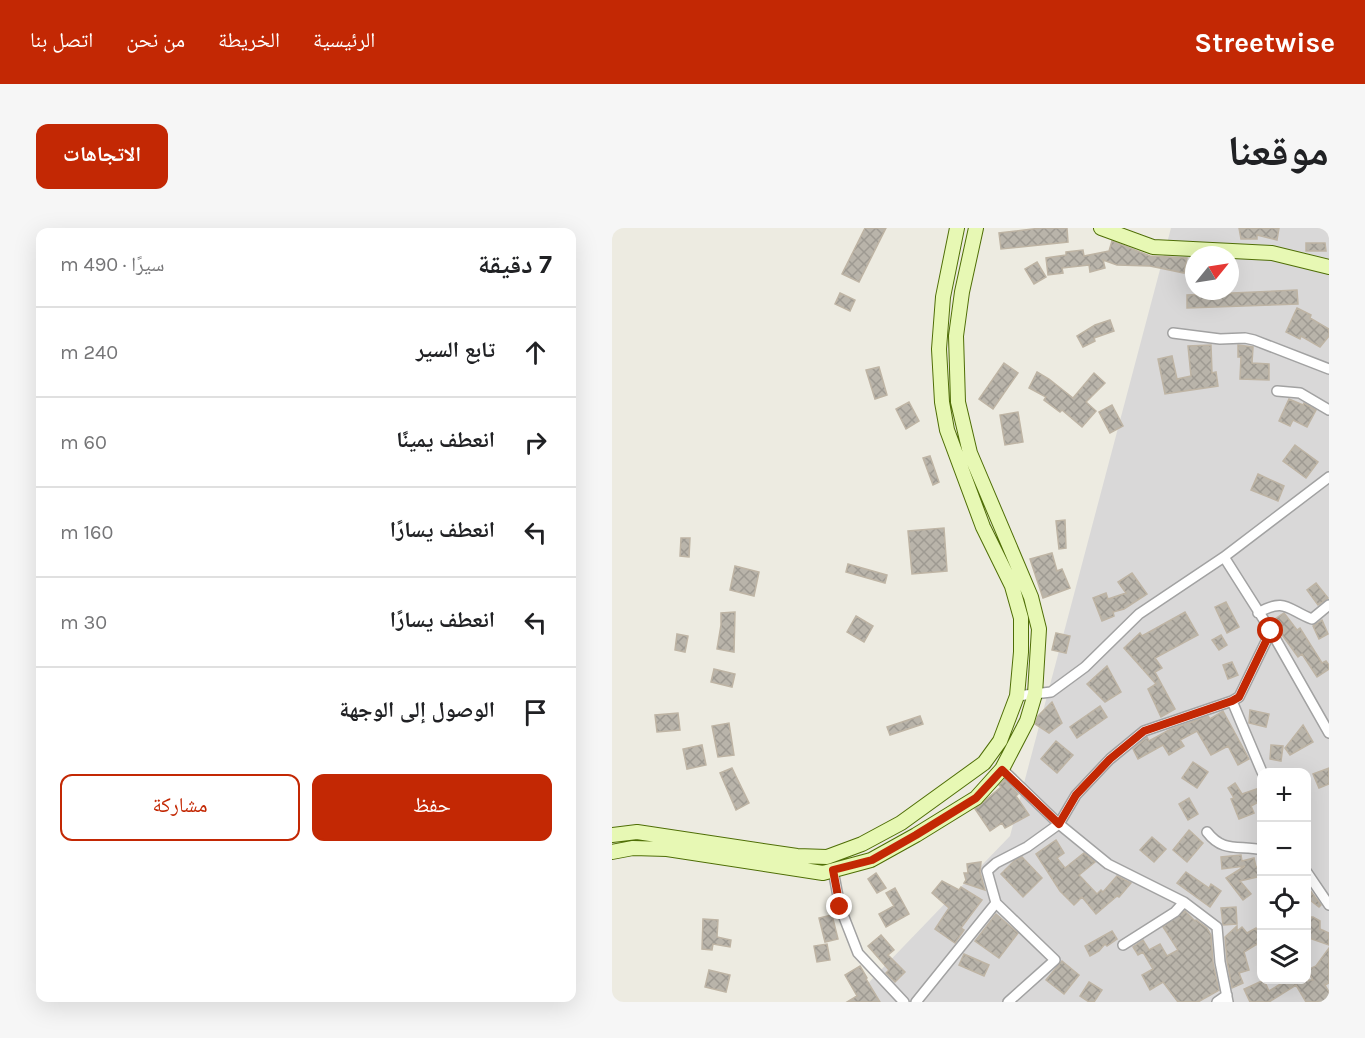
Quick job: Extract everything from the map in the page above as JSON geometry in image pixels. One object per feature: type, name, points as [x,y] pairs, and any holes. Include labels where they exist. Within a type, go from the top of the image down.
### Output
[{"type":"street","points":[[612,835],[637,832],[797,856],[827,857],[862,844],[901,823],[984,763],[1000,741],[1017,696],[1021,618],[1012,586],[983,526],[946,429],[939,349],[943,297],[957,228]]},
{"type":"street","points":[[612,852],[633,848],[667,849],[824,873],[872,860],[916,835],[976,798],[1002,770],[1028,722],[1035,694],[1039,629],[1031,597],[970,453],[958,402],[956,336],[962,292],[976,228]]},
{"type":"street","points":[[1101,228],[1153,247],[1272,254],[1329,267]]},
{"type":"street","points":[[1173,333],[1220,339],[1254,340],[1329,369]]},
{"type":"street","points":[[1276,391],[1299,393],[1329,410]]},
{"type":"street","points":[[1017,696],[1051,692],[1085,668],[1139,614],[1224,557],[1329,477]]},
{"type":"street","points":[[1224,557],[1271,631],[1329,733]]},
{"type":"street","points":[[1258,613],[1280,604],[1312,619],[1329,605]]},
{"type":"street","points":[[1008,1002],[1055,960],[996,903],[987,871],[1059,824],[1076,795],[1110,759],[1144,731],[1232,701],[1243,692],[1271,631]]},
{"type":"street","points":[[1232,701],[1260,768]]},
{"type":"street","points":[[1002,770],[1059,824],[1108,864],[1184,902],[1217,927],[1220,962],[1228,999],[1217,1002]]},
{"type":"street","points":[[1206,832],[1214,841],[1227,847],[1257,850]]},
{"type":"street","points":[[833,870],[840,907],[858,953],[904,1002]]},
{"type":"street","points":[[1309,876],[1329,905]]},
{"type":"street","points":[[1123,945],[1175,912],[1184,902]]},
{"type":"street","points":[[916,1002],[996,903]]},
{"type":"shaded area","points":[[1171,228],[1329,228],[1329,1002],[850,1002],[1010,836]]},
{"type":"building","points":[[865,228],[886,228],[859,282],[842,274]]},
{"type":"building","points":[[1041,228],[1067,228],[1068,242],[1001,249],[999,233]]},
{"type":"building","points":[[1239,228],[1279,228],[1277,240],[1257,235],[1257,239],[1241,239]]},
{"type":"building","points":[[1112,241],[1150,256],[1185,258],[1184,273],[1150,266],[1117,265],[1103,260],[1105,268],[1090,272],[1089,265],[1062,268],[1063,273],[1048,275],[1046,258],[1083,250],[1084,256],[1109,251]]},
{"type":"building","points":[[1306,243],[1325,243],[1326,251],[1306,251]]},
{"type":"building","points":[[1037,262],[1046,277],[1034,284],[1025,269]]},
{"type":"building","points":[[1297,290],[1298,304],[1187,308],[1187,300],[1239,300],[1239,293]]},
{"type":"building","points":[[840,293],[855,300],[850,311],[835,304]]},
{"type":"building","points":[[1297,308],[1311,315],[1310,318],[1329,329],[1329,336],[1320,347],[1301,336],[1300,339],[1286,332]]},
{"type":"building","points":[[1110,320],[1114,331],[1094,338],[1095,341],[1083,347],[1077,336],[1095,325]]},
{"type":"building","points":[[1211,345],[1212,373],[1216,372],[1218,386],[1165,394],[1158,359],[1172,356],[1177,379],[1191,376],[1188,346]]},
{"type":"building","points":[[1238,345],[1253,347],[1252,363],[1269,364],[1269,380],[1240,379],[1241,357],[1238,357]]},
{"type":"building","points":[[1004,363],[1018,373],[993,409],[979,399]]},
{"type":"building","points":[[879,367],[887,395],[875,399],[866,370]]},
{"type":"building","points":[[1037,372],[1073,398],[1094,373],[1105,383],[1086,402],[1096,411],[1082,427],[1062,410],[1060,412],[1044,400],[1046,397],[1029,388]]},
{"type":"building","points":[[1289,399],[1303,405],[1304,403],[1316,410],[1307,427],[1293,420],[1290,426],[1279,421]]},
{"type":"building","points":[[909,402],[919,421],[906,429],[896,409]]},
{"type":"building","points":[[1112,405],[1123,426],[1110,433],[1099,412]]},
{"type":"building","points":[[1018,412],[1023,442],[1005,445],[1000,415]]},
{"type":"building","points":[[1295,445],[1318,462],[1306,478],[1283,461]]},
{"type":"building","points":[[930,456],[939,482],[933,485],[923,458]]},
{"type":"building","points":[[1258,474],[1284,486],[1278,501],[1251,490]]},
{"type":"building","points":[[1065,520],[1066,548],[1059,549],[1056,521]]},
{"type":"building","points":[[944,528],[947,571],[912,574],[908,531]]},
{"type":"building","points":[[681,538],[690,538],[689,557],[680,556]]},
{"type":"building","points":[[1052,553],[1057,571],[1062,569],[1070,588],[1043,598],[1030,559]]},
{"type":"building","points":[[848,564],[887,575],[885,583],[846,572]]},
{"type":"building","points":[[735,566],[759,572],[754,596],[730,590]]},
{"type":"building","points":[[1132,573],[1147,594],[1124,609],[1113,612],[1114,616],[1102,621],[1093,598],[1106,593],[1108,599],[1126,593],[1118,582]]},
{"type":"building","points":[[1316,583],[1328,598],[1318,605],[1307,590]]},
{"type":"building","points":[[1226,602],[1239,627],[1227,633],[1215,607]]},
{"type":"building","points":[[735,612],[734,652],[717,649],[721,613]]},
{"type":"building","points":[[1185,612],[1198,635],[1155,658],[1162,668],[1155,672],[1175,709],[1161,717],[1148,689],[1156,684],[1124,648],[1140,633],[1142,636]]},
{"type":"building","points":[[1284,613],[1297,630],[1300,628],[1322,663],[1326,661],[1329,665],[1329,669],[1317,677],[1302,654],[1298,657],[1272,621]]},
{"type":"building","points":[[856,616],[873,626],[864,642],[847,632]]},
{"type":"building","points":[[1322,620],[1328,634],[1319,639],[1313,626]]},
{"type":"building","points":[[1056,633],[1070,636],[1066,653],[1052,650]]},
{"type":"building","points":[[677,634],[688,636],[685,652],[675,650]]},
{"type":"building","points":[[1221,635],[1227,645],[1219,650],[1212,640]]},
{"type":"building","points":[[1232,662],[1238,675],[1228,679],[1223,665]]},
{"type":"building","points":[[1107,666],[1121,692],[1105,702],[1087,684]]},
{"type":"building","points":[[714,669],[735,674],[732,687],[711,682]]},
{"type":"building","points":[[1052,702],[1062,723],[1049,733],[1035,724],[1038,716]]},
{"type":"building","points":[[1100,706],[1107,717],[1077,738],[1070,727]]},
{"type":"building","points":[[1250,710],[1269,714],[1266,727],[1249,723]]},
{"type":"building","points":[[1223,711],[1249,759],[1238,765],[1228,746],[1211,755],[1197,731],[1180,740],[1184,746],[1169,755],[1163,745],[1138,759],[1133,749],[1147,737],[1149,741],[1169,730],[1208,716],[1210,719]]},
{"type":"building","points":[[678,713],[680,730],[657,732],[655,715]]},
{"type":"building","points":[[920,716],[923,724],[890,735],[887,727]]},
{"type":"building","points":[[729,723],[734,755],[718,757],[712,726]]},
{"type":"building","points":[[1303,725],[1313,742],[1290,755],[1285,748]]},
{"type":"building","points":[[1056,741],[1073,755],[1057,773],[1041,759]]},
{"type":"building","points":[[702,745],[706,765],[687,769],[683,749]]},
{"type":"building","points":[[1271,745],[1283,746],[1281,761],[1270,759]]},
{"type":"building","points":[[1193,762],[1208,772],[1197,788],[1182,778]]},
{"type":"building","points":[[732,768],[749,803],[736,810],[720,773]]},
{"type":"building","points":[[1329,768],[1329,784],[1319,788],[1313,774]]},
{"type":"building","points":[[1004,780],[1018,794],[1016,796],[1029,815],[1005,828],[1002,823],[990,831],[975,809],[1001,787],[999,785]]},
{"type":"building","points":[[1235,783],[1242,794],[1257,789],[1257,803],[1251,806],[1254,813],[1239,819],[1231,799],[1234,798],[1228,788]]},
{"type":"building","points":[[1189,798],[1198,814],[1188,820],[1179,804]]},
{"type":"building","points":[[1189,830],[1203,843],[1187,862],[1173,850]]},
{"type":"building","points":[[1152,837],[1166,849],[1154,862],[1140,850]]},
{"type":"building","points":[[1056,840],[1064,853],[1057,858],[1065,868],[1084,853],[1095,862],[1079,875],[1097,894],[1101,890],[1103,892],[1117,876],[1131,883],[1119,897],[1117,896],[1096,914],[1082,897],[1074,905],[1060,891],[1036,854]]},
{"type":"building","points":[[1241,855],[1242,861],[1254,858],[1257,877],[1240,881],[1251,894],[1243,900],[1226,878],[1245,866],[1222,869],[1221,857]]},
{"type":"building","points":[[1022,857],[1042,878],[1023,897],[1001,874],[1014,861]]},
{"type":"building","points":[[981,862],[980,872],[985,890],[964,883],[966,880],[964,873],[968,873],[967,864]]},
{"type":"building","points":[[1186,872],[1209,888],[1211,884],[1221,891],[1210,907],[1177,883]]},
{"type":"building","points":[[876,873],[886,888],[877,893],[868,879]]},
{"type":"building","points":[[942,881],[959,890],[961,887],[982,900],[961,928],[964,930],[955,943],[935,929],[949,908],[932,893]]},
{"type":"building","points":[[895,888],[909,914],[886,927],[879,914],[894,906],[886,893]]},
{"type":"building","points":[[1311,892],[1321,905],[1319,907],[1311,901]]},
{"type":"building","points":[[1236,907],[1237,924],[1223,925],[1221,908]]},
{"type":"building","points":[[1185,911],[1207,928],[1211,935],[1213,963],[1219,990],[1198,1002],[1178,1002],[1163,982],[1150,990],[1142,975],[1153,969],[1143,952],[1138,955],[1133,947],[1143,940],[1149,950],[1160,944],[1167,956],[1178,950],[1163,927]]},
{"type":"building","points":[[996,914],[1018,933],[999,958],[975,941]]},
{"type":"building","points":[[832,915],[838,939],[825,942],[819,918]]},
{"type":"building","points":[[1311,917],[1320,921],[1320,929],[1329,933],[1329,945],[1311,939]]},
{"type":"building","points":[[703,919],[718,920],[717,937],[731,940],[730,947],[713,944],[712,950],[702,949]]},
{"type":"building","points":[[1237,926],[1237,931],[1242,927],[1247,933],[1256,928],[1257,930],[1257,944],[1244,952],[1249,970],[1239,973],[1243,983],[1232,988],[1227,961],[1225,937]]},
{"type":"building","points":[[1112,931],[1117,939],[1107,946],[1105,944],[1090,956],[1085,946]]},
{"type":"building","points":[[881,935],[894,950],[888,955],[905,972],[895,982],[886,973],[889,970],[868,946]]},
{"type":"building","points":[[827,944],[830,960],[817,962],[814,946]]},
{"type":"building","points":[[1329,948],[1329,983],[1325,985],[1329,992],[1329,1002],[1306,1002],[1296,985],[1269,1002],[1250,1002],[1244,989],[1257,983],[1266,984],[1269,991],[1280,984],[1311,984],[1313,980],[1311,968],[1316,966]]},
{"type":"building","points":[[964,954],[989,965],[984,976],[959,965]]},
{"type":"building","points":[[1062,961],[1079,975],[1064,994],[1046,980]]},
{"type":"building","points":[[860,966],[880,1002],[847,1002],[857,996],[845,975]]},
{"type":"building","points":[[709,970],[730,975],[726,992],[705,987]]},
{"type":"building","points":[[1089,982],[1102,990],[1094,1002],[1089,1002],[1080,996]]},
{"type":"route","points":[[840,907],[833,870],[872,860],[916,835],[976,798],[1002,770],[1059,824],[1076,795],[1110,759],[1144,731],[1239,697],[1271,631]]}]
